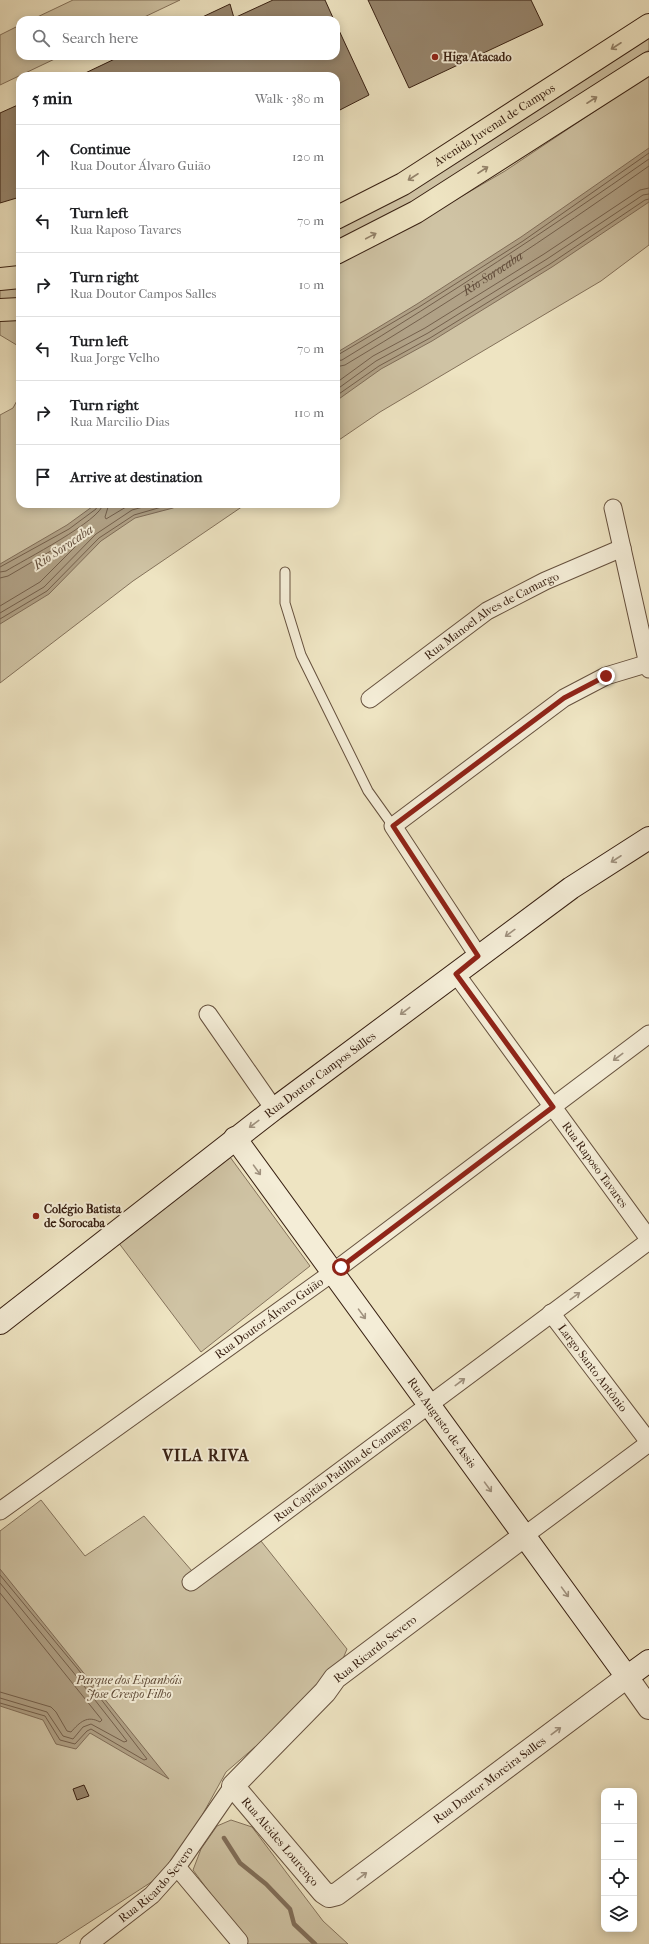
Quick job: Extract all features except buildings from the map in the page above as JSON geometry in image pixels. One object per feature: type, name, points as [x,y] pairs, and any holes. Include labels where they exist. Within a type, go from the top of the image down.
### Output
[{"type":"highway","name":"Avenida Juvenal de Campos","points":[[340,216],[403,184],[649,25]]},
{"type":"highway","points":[[340,251],[416,212],[649,63]]},
{"type":"highway","points":[[0,278],[16,277]]},
{"type":"highway","points":[[0,310],[16,308]]},
{"type":"main road","name":"Rua Doutor Campos Salles","points":[[0,1323],[234,1138],[571,888],[649,838]]},
{"type":"main road","name":"Rua Augusto de Assis","points":[[234,1138],[649,1708]]},
{"type":"main road","name":"Rua Ricardo Severo","points":[[233,1786],[325,1692],[335,1678],[524,1536]]},
{"type":"main road","name":"Rua Doutor Moreira Salles","points":[[329,1896],[337,1894],[649,1661]]},
{"type":"main road","name":"Rua Alcides Lourenço","points":[[233,1786],[323,1892],[329,1896]]},
{"type":"street","points":[[478,956],[393,826],[564,698],[606,676],[649,665],[613,508]]},
{"type":"street","name":"Rua Manoel Alves de Camargo","points":[[370,699],[487,611],[545,581],[622,548]]},
{"type":"street","name":"Rua Raposo Tavares","points":[[456,974],[649,1240]]},
{"type":"street","points":[[208,1014],[274,1109]]},
{"type":"street","name":"Rua Doutor Álvaro Guião","points":[[0,1511],[332,1273],[649,1034]]},
{"type":"street","name":"Rua Capitão Padilha de Camargo","points":[[191,1582],[649,1240]]},
{"type":"street","name":"Largo Santo Antônio","points":[[551,1313],[649,1443]]},
{"type":"street","name":"Rua Ricardo Severo","points":[[524,1536],[649,1443]]},
{"type":"street","name":"Rua Ricardo Severo","points":[[89,1944],[152,1895],[177,1867],[233,1786]]},
{"type":"street","points":[[177,1867],[239,1941]]},
{"type":"lane","points":[[285,572],[285,603],[301,655],[368,791],[393,826]]},
{"type":"green space","points":[[73,0],[180,0],[146,16],[39,16]]},
{"type":"green space","points":[[16,27],[16,60],[53,60],[27,72],[16,72],[16,77],[0,85],[0,35]]},
{"type":"green space","points":[[649,31],[649,50],[455,178],[387,218],[340,241],[340,224]]},
{"type":"green space","points":[[649,75],[649,245],[601,281],[380,412],[340,439],[340,260],[445,206],[505,171]]},
{"type":"green space","points":[[16,286],[16,299],[0,300],[0,287]]},
{"type":"green space","points":[[16,320],[16,345],[0,335],[0,321]]},
{"type":"green space","points":[[16,402],[16,508],[240,508],[133,581],[0,683],[0,415],[13,408]]},
{"type":"green space","points":[[230,1157],[310,1266],[201,1352],[118,1242]]},
{"type":"green space","name":"Parque dos Espanhóis Jose Crespo Filho","points":[[41,1500],[85,1556],[144,1516],[199,1579],[261,1541],[347,1649],[335,1678],[226,1772],[173,1868],[56,1944],[0,1944],[0,1531]]},
{"type":"green space","points":[[231,1820],[252,1827],[323,1921],[348,1944],[248,1944],[193,1870],[201,1849],[217,1826]]},
{"type":"water","name":"Rio Sorocaba","points":[[649,148],[649,202],[552,267],[432,341],[381,369],[340,398],[340,351],[417,304],[521,237]]},
{"type":"water","name":"Rio Sorocaba","points":[[90,508],[173,508],[135,518],[101,541],[49,594],[0,624],[0,564],[67,525]]},
{"type":"water","points":[[0,1569],[169,1779],[90,1733],[76,1749],[56,1744],[43,1720],[0,1706]]},
{"type":"waterway","points":[[224,1838],[240,1863],[266,1884],[290,1909],[294,1924],[315,1944]]},
{"type":"place","name":"Higa Atacado","points":[[435,57]]},
{"type":"place","name":"Colégio Batista de Sorocaba","points":[[36,1216]]},
{"type":"district","name":"VILA RIVA","points":[[206,1455]]},
{"type":"route","points":[[341,1267],[553,1107],[456,974],[478,956],[393,826],[564,698],[606,676]]}]
